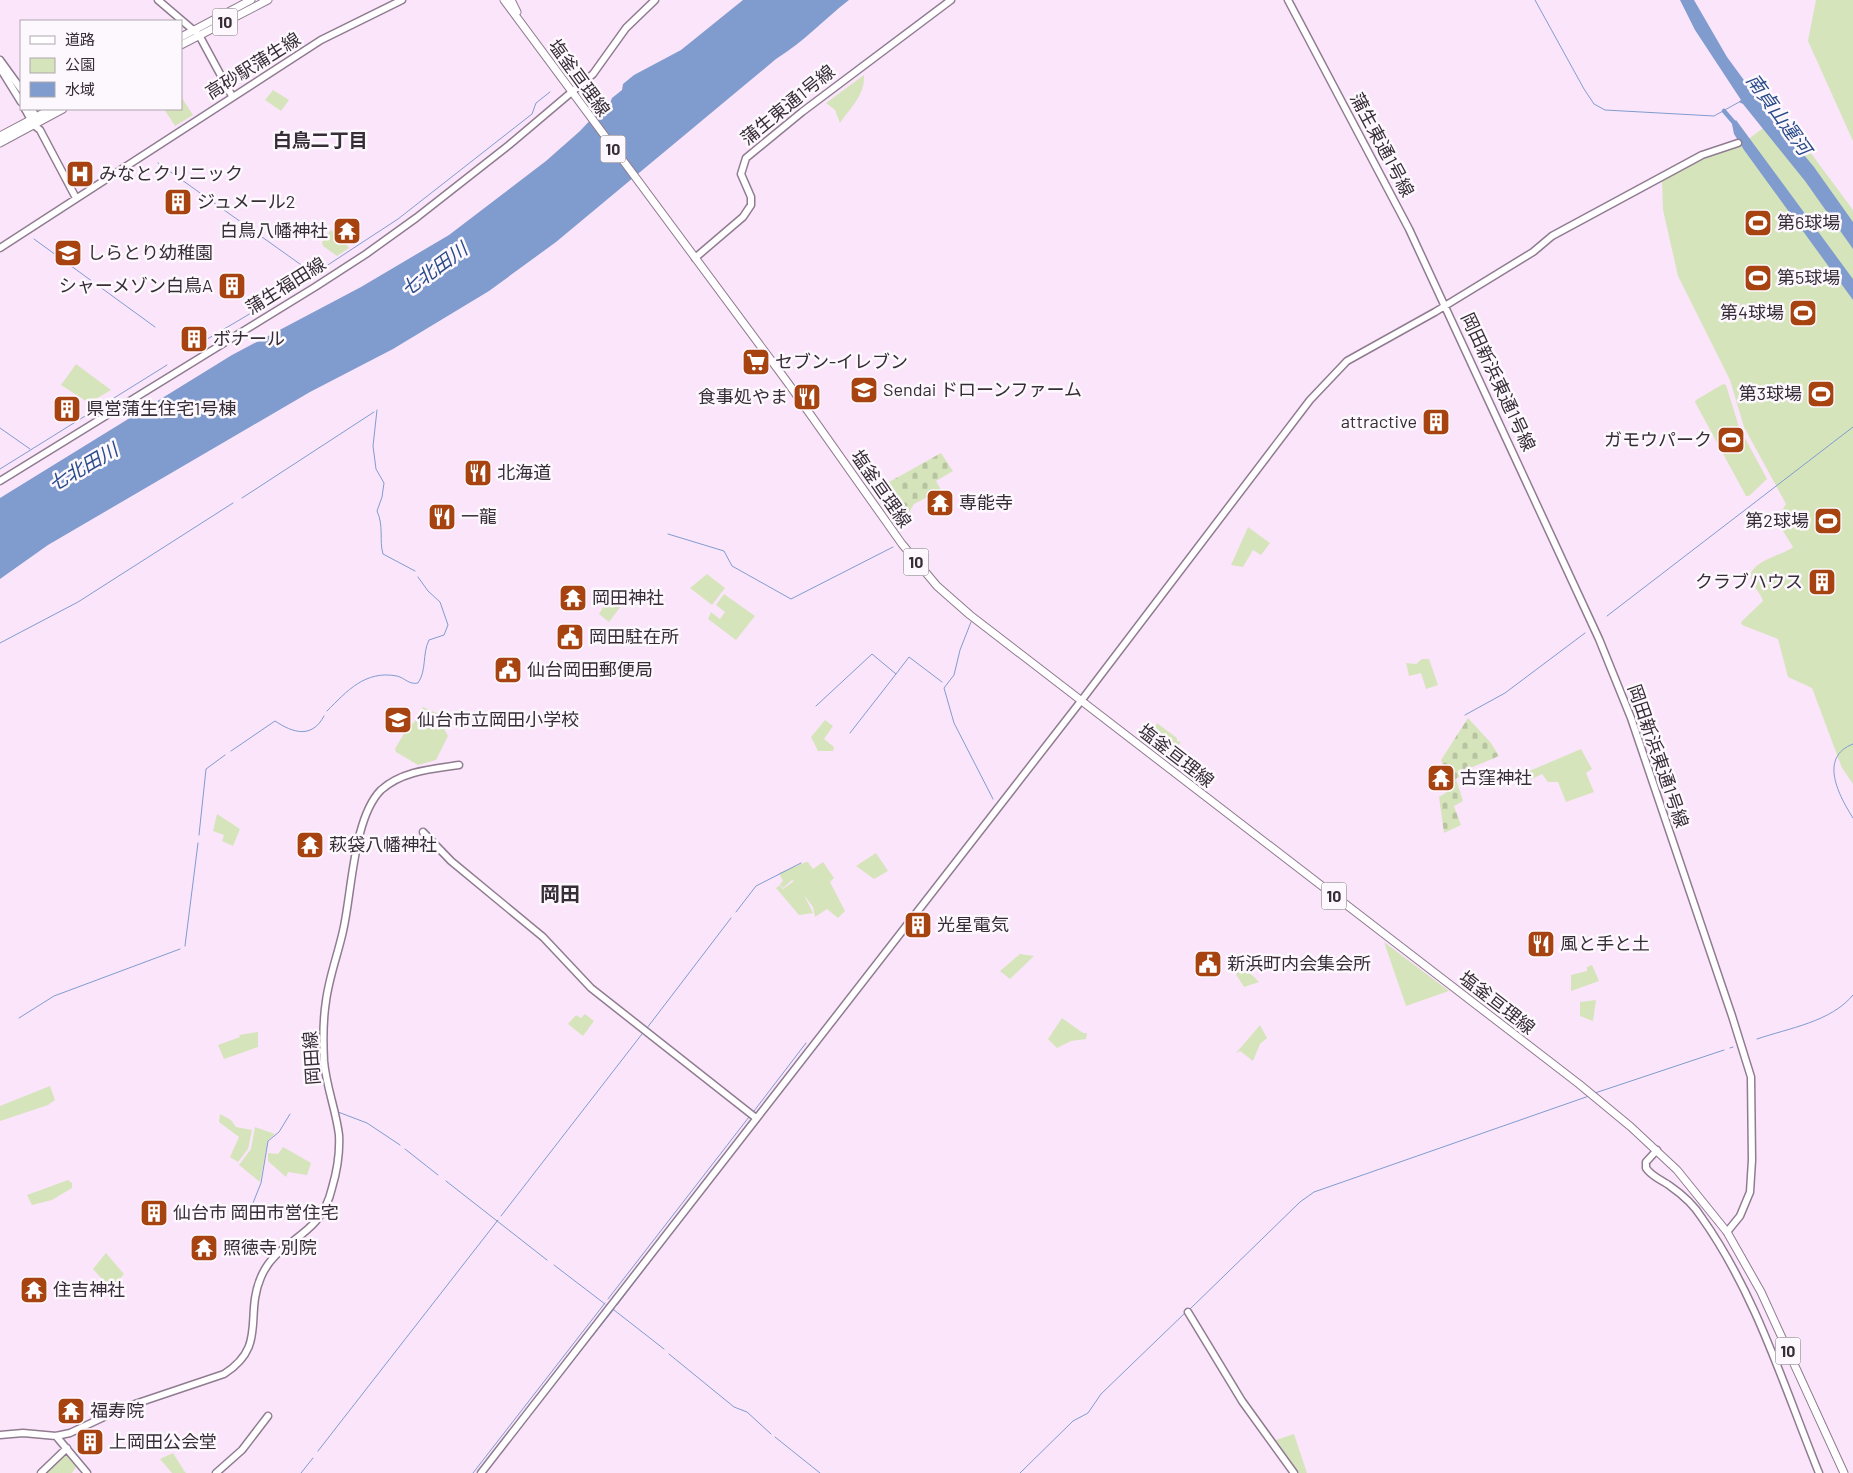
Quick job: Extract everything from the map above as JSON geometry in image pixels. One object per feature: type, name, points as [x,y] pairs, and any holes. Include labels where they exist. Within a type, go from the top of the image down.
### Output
[{"type":"main road","name":"10","points":[[182,44],[251,0]]},
{"type":"main road","name":"10","points":[[182,38],[197,33],[268,0]]},
{"type":"main road","name":"塩釜亘理線","points":[[507,1],[572,94],[788,383],[917,563],[970,615],[1595,1097],[1657,1150],[1692,1185],[1726,1232],[1761,1292],[1844,1473]]},
{"type":"main road","points":[[0,136],[36,123],[50,110]]},
{"type":"main road","points":[[0,143],[62,110]]},
{"type":"street","points":[[158,0],[182,20]]},
{"type":"street","name":"高砂駅蒲生線","points":[[0,248],[321,40],[402,0]]},
{"type":"street","name":"蒲生福田線","points":[[0,481],[366,254],[502,151],[572,94],[596,71],[626,28],[655,0]]},
{"type":"street","name":"蒲生東通1号線","points":[[695,258],[743,217],[751,205],[751,197],[741,174],[746,158],[802,112],[951,0]]},
{"type":"street","name":"蒲生東通1号線","points":[[1288,0],[1392,196],[1446,306]]},
{"type":"street","points":[[182,20],[197,33],[232,96]]},
{"type":"street","points":[[0,60],[20,88]]},
{"type":"street","points":[[0,68],[20,100]]},
{"type":"street","points":[[26,110],[36,123],[76,198]]},
{"type":"street","points":[[32,110],[36,123]]},
{"type":"street","points":[[482,1473],[1080,701],[1277,441],[1334,373],[1363,350],[1446,306],[1533,252],[1553,236],[1702,155],[1738,143]]},
{"type":"street","name":"岡田新浜東通1号線","points":[[1446,306],[1599,639],[1613,674],[1637,737],[1748,1064],[1752,1104],[1750,1192],[1740,1216],[1726,1232]]},
{"type":"street","name":"岡田線","points":[[56,1436],[70,1433],[123,1408],[224,1374],[236,1366],[247,1353],[252,1335],[255,1294],[267,1265],[276,1255],[317,1222],[327,1205],[333,1187],[339,1151],[338,1134],[324,1061],[325,1011],[329,982],[344,930],[364,820],[377,795],[396,780],[419,772],[459,765]]},
{"type":"street","points":[[423,832],[451,861],[543,937],[591,988],[756,1118]]},
{"type":"street","points":[[1657,1150],[1646,1162],[1646,1168],[1651,1174],[1670,1185],[1694,1207],[1732,1267],[1752,1308],[1819,1473]]},
{"type":"street","points":[[1188,1312],[1242,1401],[1294,1473]]},
{"type":"street","points":[[216,1473],[242,1450],[268,1416]]},
{"type":"street","points":[[0,1435],[23,1433],[56,1436],[87,1473]]},
{"type":"street","points":[[41,1473],[67,1448]]},
{"type":"green space","points":[[1816,0],[1853,0],[1853,141],[1808,41]]},
{"type":"green space","points":[[864,75],[860,95],[840,123],[835,110],[826,103]]},
{"type":"green space","points":[[273,90],[289,100],[281,111],[265,100]]},
{"type":"green space","points":[[182,98],[193,115],[175,126],[165,110],[182,110]]},
{"type":"green space","points":[[1782,114],[1853,210],[1853,784],[1842,768],[1812,688],[1788,677],[1778,639],[1742,625],[1741,622],[1763,601],[1751,580],[1754,568],[1793,547],[1776,520],[1786,504],[1744,427],[1730,380],[1678,276],[1663,210],[1662,181],[1708,156],[1739,146]]},
{"type":"green space","points":[[331,230],[342,238],[349,248],[337,256],[323,246],[322,242]]},
{"type":"green space","points":[[76,364],[111,390],[89,403],[61,385]]},
{"type":"green space","name":"ガモウパーク","points":[[1723,384],[1726,385],[1739,427],[1767,479],[1749,496],[1746,496],[1695,402]]},
{"type":"green space","points":[[941,453],[953,471],[936,481],[941,490],[914,504],[907,516],[892,504],[882,486]]},
{"type":"green space","points":[[1248,527],[1270,543],[1261,555],[1253,550],[1243,567],[1231,565]]},
{"type":"green space","points":[[707,574],[725,588],[712,605],[690,588]]},
{"type":"green space","points":[[724,594],[755,616],[736,640],[708,619],[711,612],[720,619],[725,612],[716,605]]},
{"type":"green space","points":[[609,597],[621,606],[609,622],[599,614]]},
{"type":"green space","points":[[1422,659],[1429,659],[1438,685],[1426,689],[1421,673],[1409,676],[1406,663],[1416,664]]},
{"type":"green space","points":[[423,707],[448,718],[443,727],[448,736],[436,760],[418,765],[396,752],[395,749],[410,723],[413,724]]},
{"type":"green space","points":[[1468,718],[1491,743],[1499,756],[1468,769],[1456,779],[1463,801],[1454,806],[1461,825],[1444,833],[1439,797],[1452,789],[1441,760]]},
{"type":"green space","points":[[825,720],[833,726],[824,739],[834,747],[833,751],[818,751],[811,737]]},
{"type":"green space","points":[[1157,723],[1177,738],[1177,741],[1181,742],[1168,759],[1150,744],[1152,733]]},
{"type":"green space","points":[[1581,749],[1592,769],[1586,773],[1594,792],[1566,802],[1558,782],[1548,782],[1542,774],[1530,780],[1527,772]]},
{"type":"green space","points":[[217,814],[240,829],[233,846],[222,841],[224,835],[213,831]]},
{"type":"green space","points":[[876,853],[888,871],[874,879],[856,866]]},
{"type":"green space","points":[[806,862],[813,869],[823,862],[834,878],[830,882],[845,911],[838,918],[827,909],[815,917],[813,907],[804,895],[813,913],[799,915],[776,888],[780,885],[783,889],[794,881],[792,880],[783,888],[780,884],[783,881],[779,873]]},
{"type":"green space","points":[[1384,942],[1449,991],[1406,1006]]},
{"type":"green space","points":[[1020,954],[1034,956],[1010,979],[1000,971]]},
{"type":"green space","points":[[1592,965],[1599,981],[1571,991],[1571,975],[1587,971],[1587,967]]},
{"type":"green space","points":[[1235,966],[1251,974],[1259,982],[1244,987],[1232,968]]},
{"type":"green space","points":[[1596,1000],[1593,1021],[1580,1016],[1580,1002]]},
{"type":"green space","points":[[585,1014],[594,1021],[583,1036],[568,1024],[576,1015],[581,1018]]},
{"type":"green space","points":[[1062,1018],[1083,1033],[1087,1033],[1086,1039],[1071,1041],[1057,1048],[1048,1039]]},
{"type":"green space","points":[[1260,1025],[1267,1038],[1260,1044],[1253,1061],[1240,1051],[1236,1053]]},
{"type":"green space","points":[[258,1032],[258,1047],[224,1059],[218,1045],[240,1037],[239,1035]]},
{"type":"green space","points":[[50,1086],[55,1100],[48,1105],[0,1121],[0,1106]]},
{"type":"green space","points":[[220,1114],[231,1120],[236,1127],[252,1130],[248,1149],[238,1162],[230,1157],[239,1137],[219,1122]]},
{"type":"green space","points":[[255,1127],[275,1134],[268,1140],[260,1182],[239,1165],[251,1149]]},
{"type":"green space","points":[[283,1147],[311,1163],[307,1175],[288,1172],[286,1177],[268,1161],[268,1153],[278,1154]]},
{"type":"green space","points":[[68,1180],[72,1183],[72,1188],[52,1200],[32,1205],[27,1195]]},
{"type":"green space","points":[[106,1253],[124,1274],[111,1289],[93,1269]]},
{"type":"green space","points":[[1294,1434],[1307,1473],[1299,1473],[1276,1440]]},
{"type":"green space","points":[[173,1453],[186,1473],[172,1473],[160,1459]]},
{"type":"green space","points":[[63,1455],[67,1455],[76,1467],[72,1473],[44,1473]]},
{"type":"water","name":"七北田川","points":[[743,0],[849,0],[556,242],[489,291],[393,349],[310,392],[48,545],[0,579],[0,498],[232,355],[361,287],[449,235],[546,161],[596,114],[608,108],[612,98],[622,90],[623,84],[634,75],[681,50]]},
{"type":"water","points":[[1680,0],[1694,0],[1727,57],[1760,102],[1814,167],[1853,222],[1853,249],[1805,181],[1743,104],[1739,102],[1741,100],[1695,30]]},
{"type":"water","points":[[1736,120],[1853,279],[1853,300],[1744,150],[1734,134],[1732,124]]},
{"type":"waterway","points":[[1535,0],[1584,89],[1594,104],[1605,110],[1714,116],[1741,101]]},
{"type":"waterway","points":[[188,344],[192,348],[285,293],[398,219],[532,114],[536,103],[550,92]]},
{"type":"waterway","points":[[1724,111],[1736,125]]},
{"type":"waterway","points":[[158,163],[314,274]]},
{"type":"waterway","points":[[34,239],[155,327]]},
{"type":"waterway","points":[[0,469],[167,365]]},
{"type":"waterway","points":[[377,410],[373,446],[376,469],[384,483],[377,511],[383,554],[415,571]]},
{"type":"waterway","points":[[242,498],[374,412]]},
{"type":"waterway","points":[[1607,616],[1853,427]]},
{"type":"waterway","points":[[0,428],[30,449]]},
{"type":"waterway","points":[[0,643],[78,602],[233,503]]},
{"type":"waterway","points":[[668,534],[724,551],[732,566],[791,599],[893,547]]},
{"type":"waterway","points":[[327,711],[358,684],[375,676],[397,676],[410,682],[418,683],[423,673],[429,640],[444,635],[448,625],[440,602],[428,591],[418,577]]},
{"type":"waterway","points":[[971,622],[960,650],[954,675],[944,688],[954,723],[993,799]]},
{"type":"waterway","points":[[1465,715],[1505,693],[1585,633]]},
{"type":"waterway","points":[[816,706],[872,654],[896,674],[909,657],[942,682]]},
{"type":"waterway","points":[[850,733],[896,674]]},
{"type":"waterway","points":[[231,751],[275,721],[289,729],[302,732],[314,728],[324,716]]},
{"type":"waterway","points":[[1853,744],[1842,750],[1836,758],[1834,767],[1835,778],[1842,799],[1853,818]]},
{"type":"waterway","points":[[199,835],[206,769],[225,755]]},
{"type":"waterway","points":[[185,946],[198,843]]},
{"type":"waterway","points":[[736,912],[756,886],[801,863]]},
{"type":"waterway","points":[[647,1028],[731,918]]},
{"type":"waterway","points":[[19,1018],[54,996],[180,949]]},
{"type":"waterway","points":[[1757,1039],[1821,1018],[1833,1012],[1853,995]]},
{"type":"waterway","points":[[501,1216],[642,1034]]},
{"type":"waterway","points":[[754,1111],[806,1043]]},
{"type":"waterway","points":[[1595,1093],[1724,1050]]},
{"type":"waterway","points":[[1189,1310],[1300,1202],[1314,1192],[1589,1096]]},
{"type":"waterway","points":[[338,1112],[367,1123],[400,1145]]},
{"type":"waterway","points":[[251,1208],[261,1183],[268,1141],[279,1132],[290,1114]]},
{"type":"waterway","points":[[608,1299],[749,1117]]},
{"type":"waterway","points":[[405,1149],[438,1175]]},
{"type":"waterway","points":[[617,1305],[715,1177]]},
{"type":"waterway","points":[[446,1181],[547,1260]]},
{"type":"waterway","points":[[318,1451],[498,1220]]},
{"type":"waterway","points":[[554,1265],[605,1304]]},
{"type":"waterway","points":[[473,1473],[605,1303]]},
{"type":"waterway","points":[[514,1435],[614,1309]]},
{"type":"waterway","points":[[614,1310],[664,1349]]},
{"type":"waterway","points":[[1020,1473],[1073,1421],[1088,1413],[1101,1394],[1186,1312]]},
{"type":"waterway","points":[[669,1354],[734,1407],[747,1412],[771,1434]]},
{"type":"waterway","points":[[775,1437],[820,1473]]},
{"type":"waterway","points":[[301,1473],[313,1458]]},
{"type":"place","name":"みなとクリニック","points":[[80,174]]},
{"type":"place","name":"ジュメール2","points":[[178,202]]},
{"type":"place","name":"第6球場","points":[[1758,223]]},
{"type":"place","name":"白鳥八幡神社","points":[[347,231]]},
{"type":"place","name":"しらとり幼稚園","points":[[68,253]]},
{"type":"place","name":"第5球場","points":[[1758,278]]},
{"type":"place","name":"シャーメゾン白鳥A","points":[[232,286]]},
{"type":"place","name":"第4球場","points":[[1803,313]]},
{"type":"place","name":"ボナール","points":[[194,339]]},
{"type":"place","name":"セブン-イレブン","points":[[756,362]]},
{"type":"place","name":"Sendai ドローンファーム","points":[[864,390]]},
{"type":"place","name":"第3球場","points":[[1821,394]]},
{"type":"place","name":"食事処やま","points":[[807,397]]},
{"type":"place","name":"県営蒲生住宅1号棟","points":[[67,409]]},
{"type":"place","name":"attractive","points":[[1436,422]]},
{"type":"place","name":"ガモウパーク","points":[[1731,440]]},
{"type":"place","name":"北海道","points":[[478,473]]},
{"type":"place","name":"専能寺","points":[[940,503]]},
{"type":"place","name":"一龍","points":[[442,517]]},
{"type":"place","name":"第2球場","points":[[1828,521]]},
{"type":"place","name":"クラブハウス","points":[[1822,582]]},
{"type":"place","name":"岡田神社","points":[[573,598]]},
{"type":"place","name":"岡田駐在所","points":[[570,637]]},
{"type":"place","name":"仙台岡田郵便局","points":[[508,670]]},
{"type":"place","name":"仙台市立岡田小学校","points":[[398,720]]},
{"type":"place","name":"古窪神社","points":[[1441,778]]},
{"type":"place","name":"萩袋八幡神社","points":[[310,845]]},
{"type":"place","name":"光星電気","points":[[918,925]]},
{"type":"place","name":"風と手と土","points":[[1541,944]]},
{"type":"place","name":"新浜町内会集会所","points":[[1208,964]]},
{"type":"place","name":"仙台市 岡田市営住宅","points":[[154,1213]]},
{"type":"place","name":"照徳寺 別院","points":[[204,1248]]},
{"type":"place","name":"住吉神社","points":[[34,1290]]},
{"type":"place","name":"福寿院","points":[[71,1411]]},
{"type":"place","name":"上岡田公会堂","points":[[90,1442]]},
{"type":"district","name":"白鳥二丁目","points":[[320,140]]},
{"type":"district","name":"岡田","points":[[560,894]]},
{"type":"water label","name":"南貞山運河","points":[[1779,114]]}]
